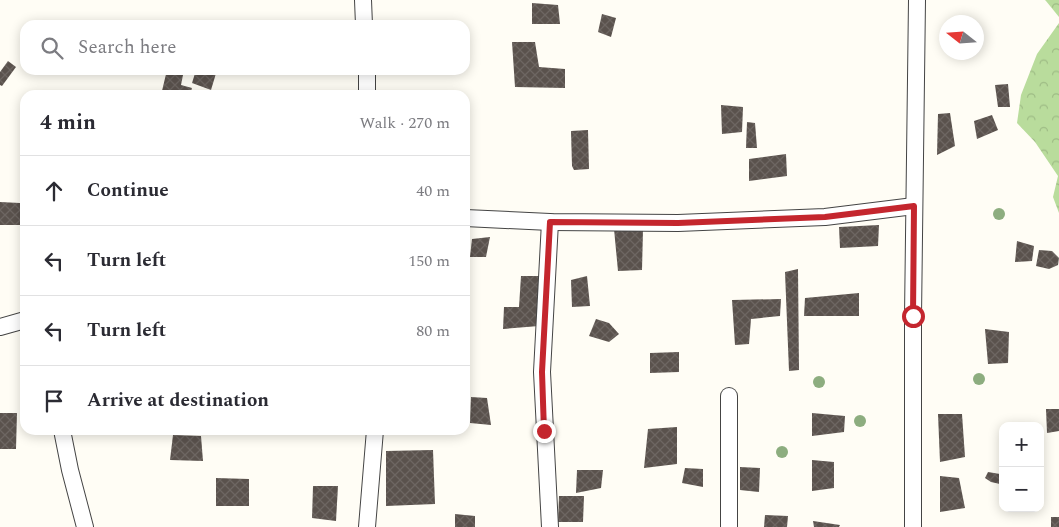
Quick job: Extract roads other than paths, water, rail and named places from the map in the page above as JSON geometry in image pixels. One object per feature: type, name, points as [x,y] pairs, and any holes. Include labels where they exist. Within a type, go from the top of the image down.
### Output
[{"type":"street","points":[[363,0],[364,20]]},
{"type":"street","points":[[913,527],[917,0]]},
{"type":"street","points":[[367,75],[367,90]]},
{"type":"street","points":[[470,218],[550,222],[678,223],[825,217],[914,206]]},
{"type":"street","points":[[550,222],[542,372],[550,527]]},
{"type":"street","points":[[0,327],[20,321]]},
{"type":"street","points":[[728,527],[729,396]]},
{"type":"street","points":[[63,435],[85,527]]},
{"type":"street","points":[[367,527],[375,435]]}]
